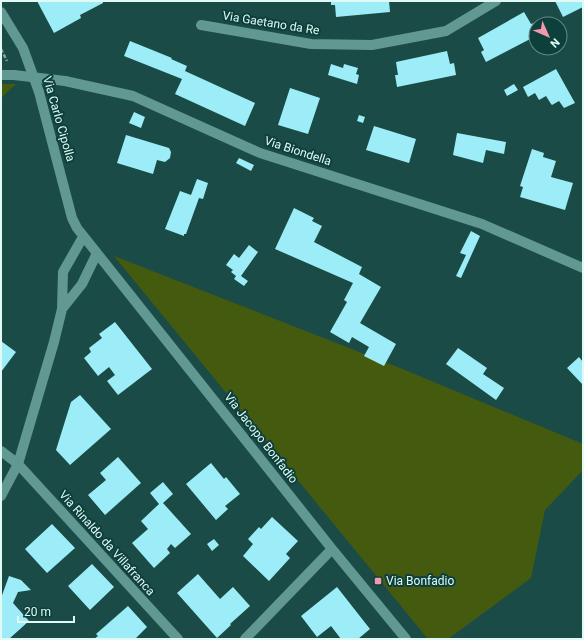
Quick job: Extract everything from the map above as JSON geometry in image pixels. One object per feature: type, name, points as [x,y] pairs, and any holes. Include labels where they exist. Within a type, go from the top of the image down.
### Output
[{"type":"street","name":"Via Gaetano da Re","points":[[201,25],[311,44],[372,45],[446,31],[496,1]]},
{"type":"street","name":"Via Carlo Cipolla","points":[[1,12],[23,48],[39,92],[72,218],[83,237],[97,253]]},
{"type":"street","name":"Via Biondella","points":[[1,75],[14,75],[65,81],[133,96],[260,153],[482,224],[583,268]]},
{"type":"street","points":[[1,496],[18,464],[62,309],[63,272],[83,237]]},
{"type":"street","points":[[62,309],[82,284],[97,253]]},
{"type":"street","name":"Via Jacopo Bonfadio","points":[[97,253],[332,549],[406,639]]},
{"type":"street","name":"Via Rinaldo da Villafranca","points":[[1,451],[18,464],[178,639]]},
{"type":"street","points":[[245,639],[332,549]]},
{"type":"green space","points":[[1,84],[16,84],[1,98]]},
{"type":"green space","points":[[114,256],[400,368],[583,444],[583,470],[545,510],[531,578],[448,639],[428,639]]},
{"type":"building","points":[[37,1],[103,1],[103,3],[80,15],[81,18],[54,33]]},
{"type":"building","points":[[331,1],[389,1],[390,12],[336,17],[335,5],[331,5]]},
{"type":"building","points":[[555,1],[583,1],[583,7],[562,16]]},
{"type":"building","points":[[524,12],[528,19],[528,40],[486,62],[481,52],[484,50],[478,38]]},
{"type":"building","points":[[130,41],[172,58],[171,59],[187,66],[185,71],[255,103],[245,126],[175,94],[182,79],[124,56]]},
{"type":"building","points":[[447,51],[450,64],[454,63],[456,75],[397,87],[395,75],[398,75],[396,62]]},
{"type":"building","points":[[331,64],[343,68],[344,64],[358,68],[356,74],[359,75],[357,84],[328,75]]},
{"type":"building","points":[[556,69],[575,103],[564,108],[559,101],[552,105],[546,96],[539,100],[535,93],[528,97],[523,87]]},
{"type":"building","points":[[514,84],[518,90],[507,96],[504,90]]},
{"type":"building","points":[[290,88],[320,98],[308,134],[278,125]]},
{"type":"building","points":[[134,112],[145,117],[141,128],[129,123]]},
{"type":"building","points":[[359,115],[365,117],[363,123],[357,121]]},
{"type":"building","points":[[374,126],[416,139],[409,163],[366,150]]},
{"type":"building","points":[[457,133],[506,142],[504,154],[486,150],[483,163],[453,155]]},
{"type":"building","points":[[126,135],[169,148],[171,152],[170,158],[165,162],[157,160],[153,174],[117,163]]},
{"type":"building","points":[[532,149],[544,153],[543,157],[556,161],[551,177],[573,183],[565,210],[520,197],[523,187],[520,186]]},
{"type":"building","points":[[239,158],[254,165],[251,171],[236,163]]},
{"type":"building","points":[[197,179],[208,183],[203,199],[199,198],[186,234],[184,234],[184,236],[165,229],[180,191],[191,195]]},
{"type":"building","points":[[294,208],[314,218],[312,221],[322,226],[314,242],[362,267],[359,274],[381,287],[360,323],[396,344],[384,366],[364,356],[369,347],[352,337],[349,343],[330,332],[347,302],[344,300],[353,283],[275,249]]},
{"type":"building","points":[[471,231],[480,236],[461,278],[456,276],[466,255],[460,253]]},
{"type":"building","points":[[249,245],[258,252],[241,276],[248,281],[244,286],[234,279],[236,276],[231,272],[233,270],[226,265],[234,254],[239,258]]},
{"type":"building","points":[[115,322],[152,369],[118,395],[107,381],[115,375],[109,367],[98,376],[84,358],[91,352],[89,348],[102,338],[99,334]]},
{"type":"building","points":[[1,341],[16,352],[1,372]]},
{"type":"building","points":[[458,348],[487,368],[483,374],[504,388],[496,400],[446,364]]},
{"type":"building","points":[[579,357],[583,362],[583,385],[567,368]]},
{"type":"building","points":[[80,395],[111,429],[70,465],[56,450],[71,402]]},
{"type":"building","points":[[118,457],[141,483],[105,515],[88,495],[106,480],[100,473]]},
{"type":"building","points":[[211,463],[224,479],[226,477],[240,494],[225,506],[228,509],[216,520],[186,484]]},
{"type":"building","points":[[163,482],[173,494],[163,503],[191,534],[175,548],[171,544],[167,549],[170,553],[154,568],[132,543],[148,529],[141,521],[159,504],[150,493]]},
{"type":"building","points":[[272,517],[298,541],[286,554],[290,558],[269,581],[243,556],[253,544],[248,539],[259,527],[261,529]]},
{"type":"building","points":[[52,524],[75,548],[47,573],[25,549]]},
{"type":"building","points":[[214,539],[219,545],[212,551],[207,544]]},
{"type":"building","points":[[92,564],[114,587],[90,610],[68,586]]},
{"type":"building","points":[[198,574],[220,599],[233,587],[250,606],[217,638],[177,593]]},
{"type":"building","points":[[9,576],[21,580],[31,590],[18,592],[13,603],[29,621],[9,639],[1,639],[1,598]]},
{"type":"building","points":[[337,587],[370,629],[358,639],[341,639],[331,626],[317,637],[301,616]]},
{"type":"building","points":[[128,606],[147,627],[135,639],[94,639],[98,636],[96,634]]},
{"type":"place","name":"Via Bonfadio","points":[[378,581]]}]
